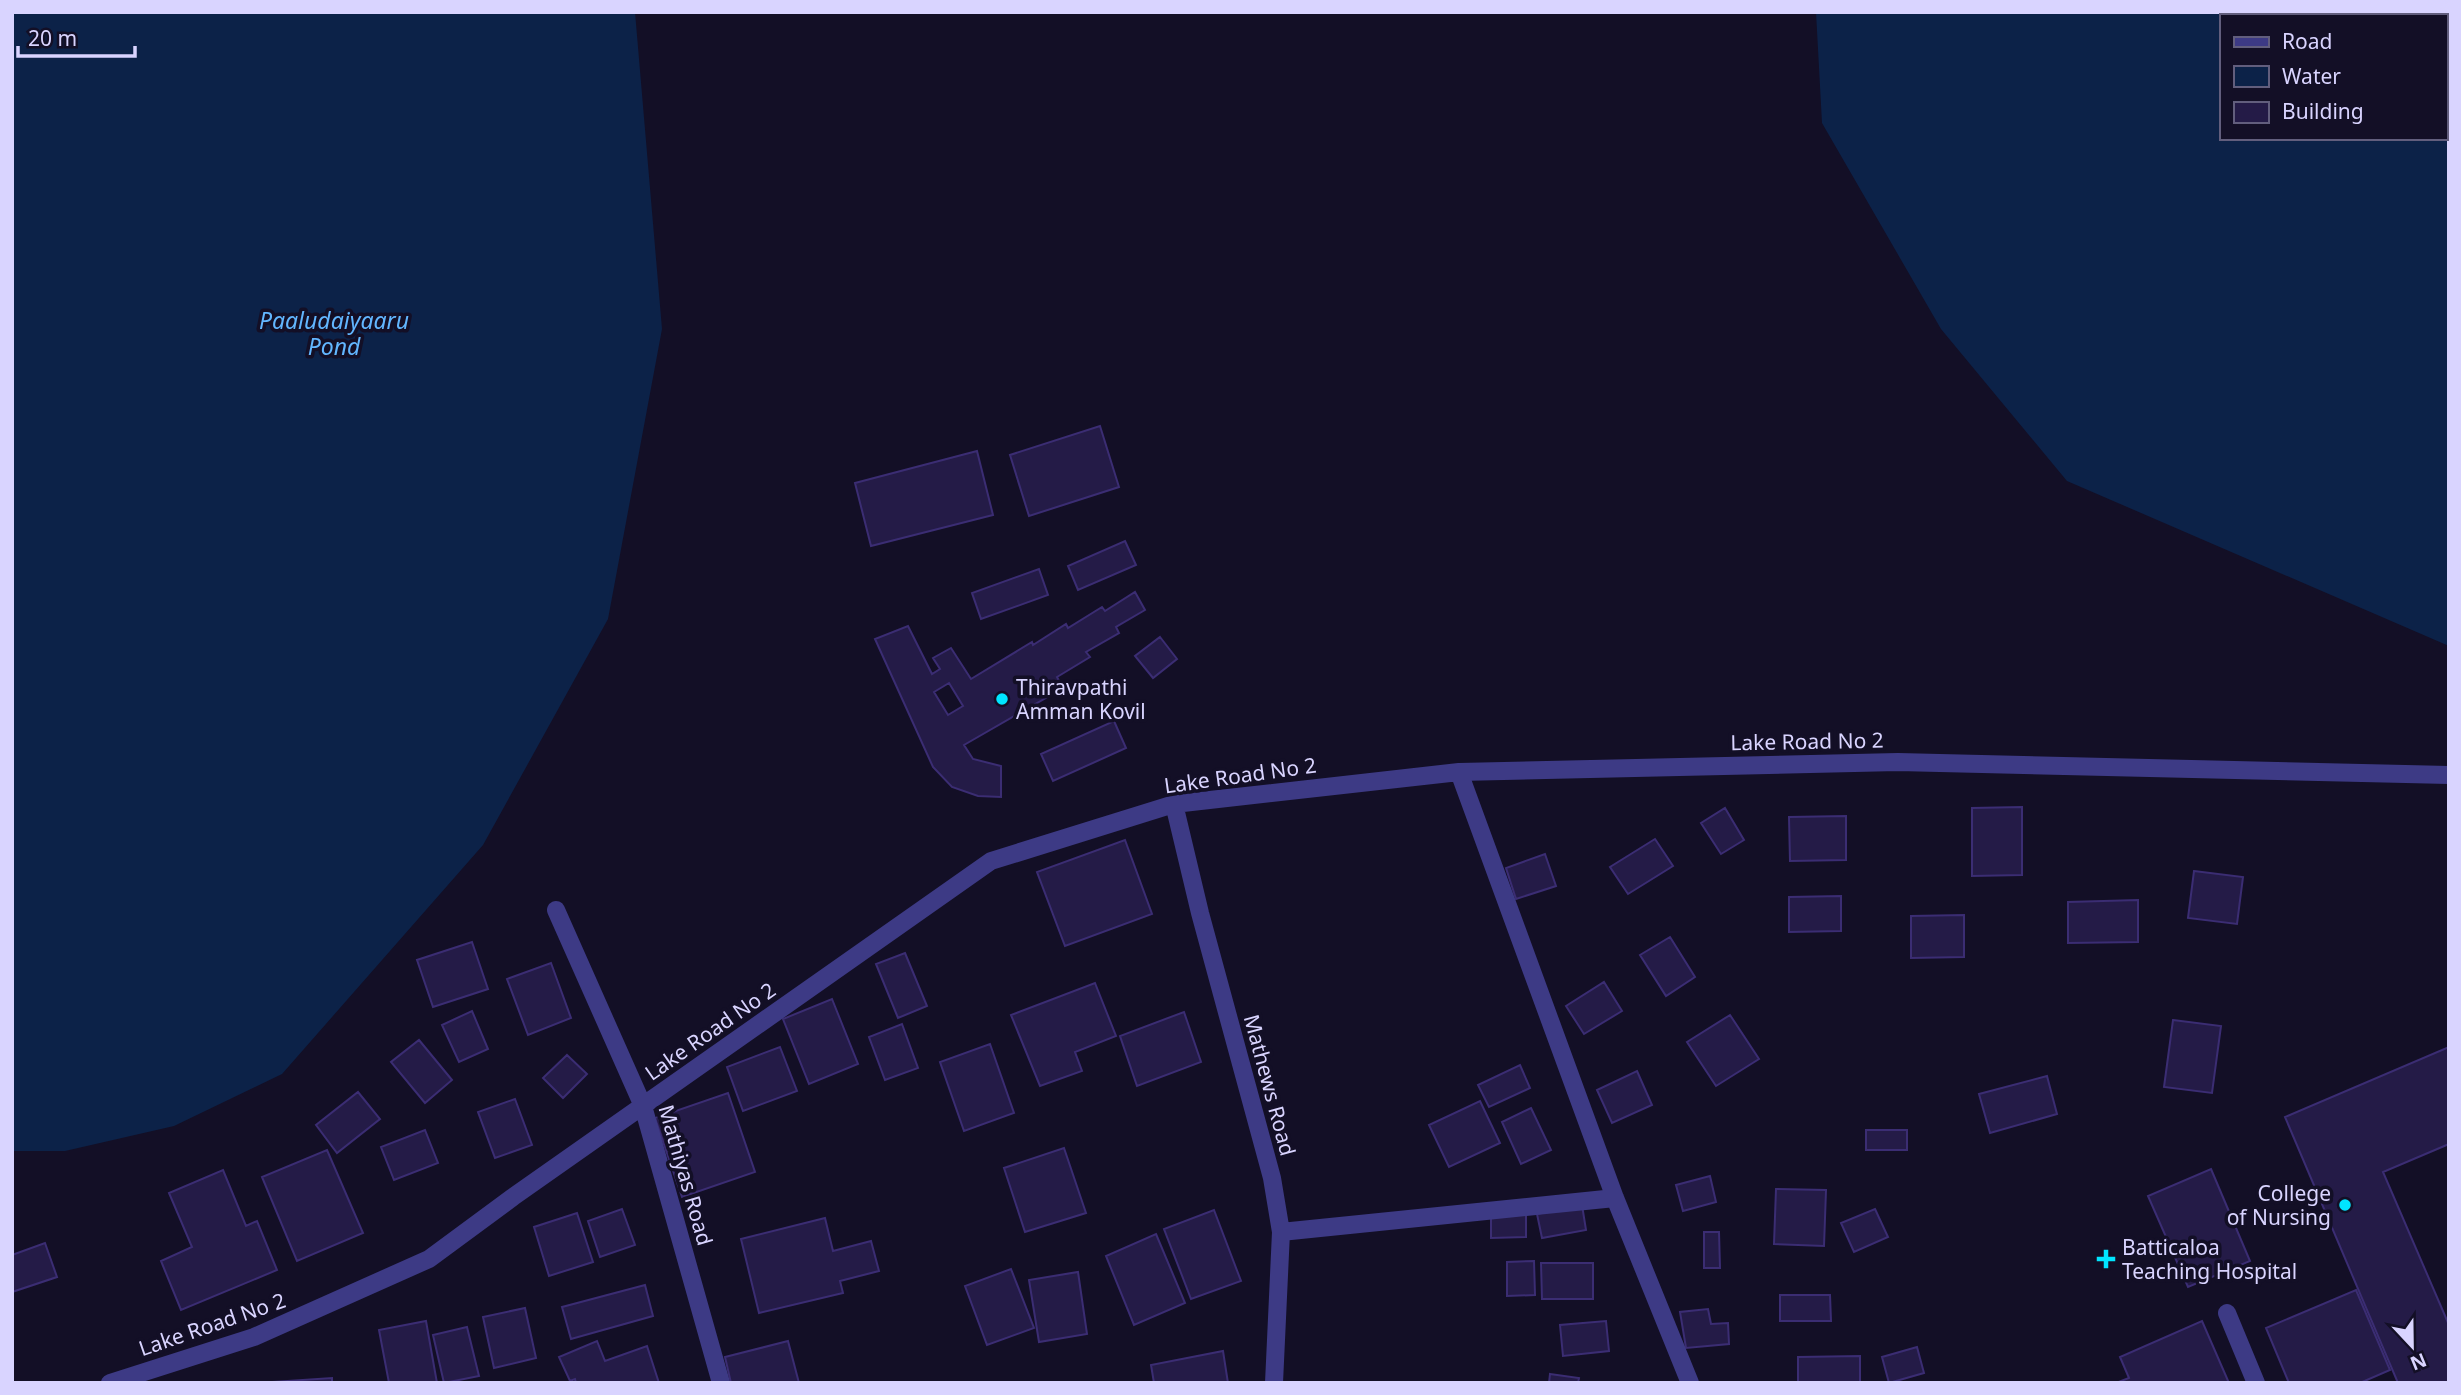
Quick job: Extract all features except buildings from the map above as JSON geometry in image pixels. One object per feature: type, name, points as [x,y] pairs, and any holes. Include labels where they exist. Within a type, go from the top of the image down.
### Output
[{"type":"street","name":"Lake Road No 2","points":[[110,1383],[254,1337],[429,1259],[505,1202],[991,861],[1174,804],[1459,772],[1898,762],[2449,775]]},
{"type":"street","points":[[1459,772],[1615,1198],[1690,1383]]},
{"type":"street","name":"Mathews Road","points":[[1174,804],[1200,913],[1272,1178],[1282,1232],[1274,1383]]},
{"type":"street","name":"Mathiyas Road","points":[[556,910],[643,1105],[721,1383]]},
{"type":"street","points":[[1282,1232],[1615,1198]]},
{"type":"street","points":[[2227,1313],[2256,1383]]},
{"type":"water","name":"Paaludaiyaaru Pond","points":[[12,12],[635,12],[662,329],[608,619],[483,845],[282,1074],[174,1126],[65,1151],[12,1151]]},
{"type":"water","points":[[1816,12],[2449,12],[2449,646],[2067,481],[1941,329],[1822,123]]},
{"type":"place","name":"Thiravpathi Amman Kovil","points":[[1002,699]]},
{"type":"place","name":"College of Nursing","points":[[2345,1205]]},
{"type":"place","name":"Batticaloa Teaching Hospital","points":[[2106,1259]]}]
